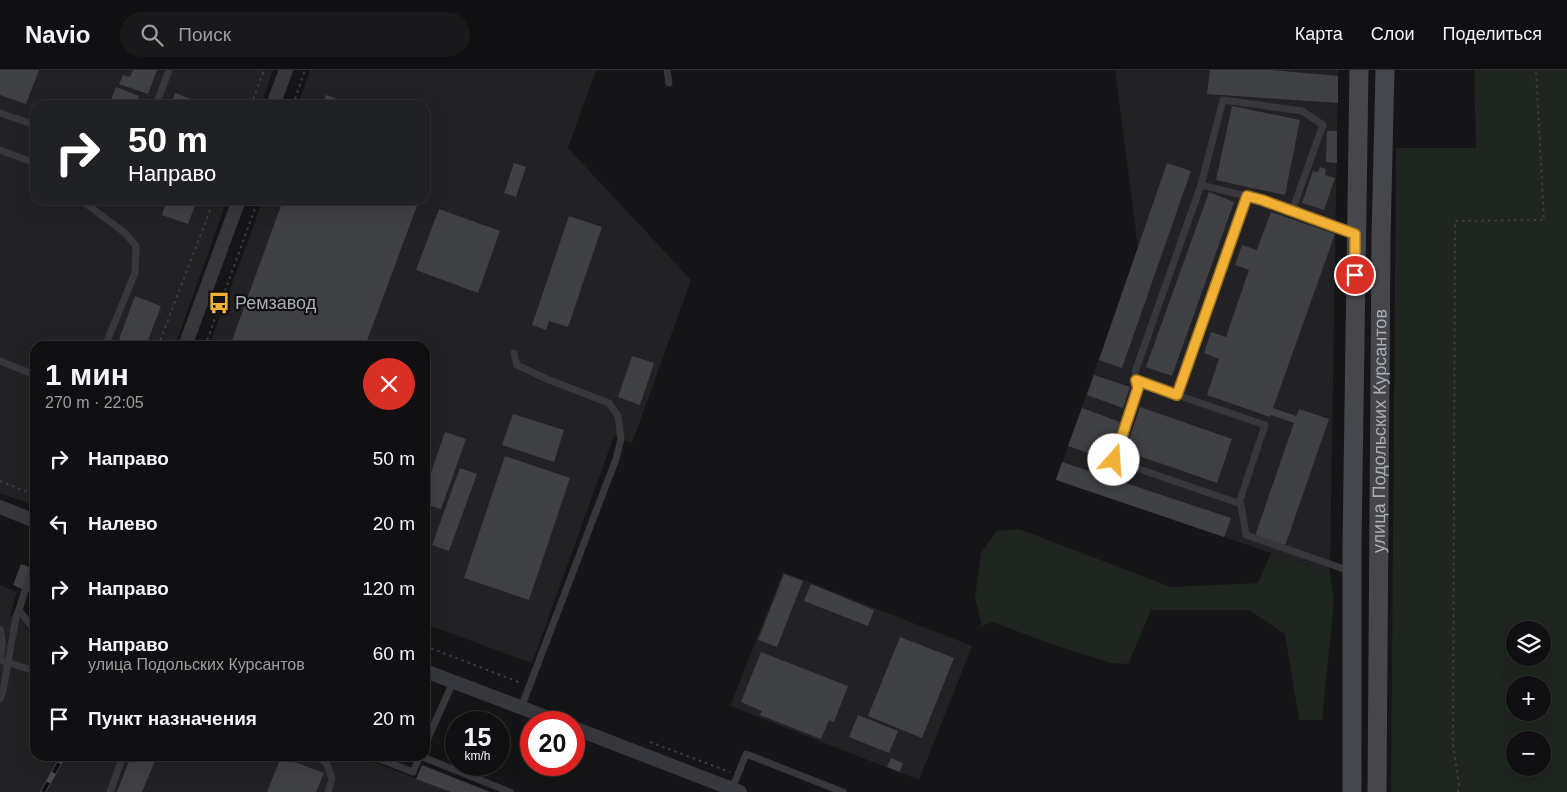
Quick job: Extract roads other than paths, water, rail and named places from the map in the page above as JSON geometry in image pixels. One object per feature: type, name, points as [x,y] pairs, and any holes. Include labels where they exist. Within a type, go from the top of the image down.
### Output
[{"type":"main road","name":"улица Подольских Курсантов","points":[[1352,792],[1355,234],[1359,70]]},
{"type":"main road","name":"улица Подольских Курсантов","points":[[1377,792],[1380,326],[1385,70]]},
{"type":"street","points":[[275,100],[286,70]]},
{"type":"street","points":[[187,341],[237,205]]},
{"type":"street","points":[[0,507],[30,519]]},
{"type":"street","points":[[430,673],[529,711]]},
{"type":"street","points":[[585,732],[736,791]]},
{"type":"lane","points":[[158,100],[168,70]]},
{"type":"lane","points":[[667,70],[669,83]]},
{"type":"lane","points":[[1292,211],[1323,125],[1302,111],[1223,100],[1201,185],[1135,372],[1138,388],[1114,460],[1239,503],[1241,504],[1246,535],[1352,572]]},
{"type":"lane","points":[[0,113],[30,123]]},
{"type":"lane","points":[[0,150],[30,161]]},
{"type":"lane","points":[[1201,185],[1247,196],[1355,234]]},
{"type":"lane","points":[[1177,395],[1247,196]]},
{"type":"lane","points":[[87,205],[125,234],[136,246],[135,274],[107,341]]},
{"type":"lane","points":[[514,354],[517,365],[549,380],[609,403],[618,416],[621,439],[616,459],[521,708]]},
{"type":"lane","points":[[0,361],[30,373]]},
{"type":"lane","points":[[1136,380],[1265,425],[1239,503]]},
{"type":"lane","points":[[0,700],[9,663],[16,617],[30,574]]},
{"type":"lane","points":[[19,610],[30,625]]},
{"type":"lane","points":[[0,629],[2,651],[0,659],[30,669]]},
{"type":"lane","points":[[430,734],[453,682]]},
{"type":"lane","points":[[736,791],[746,754],[843,792]]},
{"type":"lane","points":[[430,760],[510,792]]},
{"type":"lane","points":[[110,792],[121,761]]},
{"type":"lane","points":[[323,761],[326,762],[332,779],[328,792]]},
{"type":"lane","points":[[385,761],[413,772],[418,761]]},
{"type":"railway","points":[[43,792],[60,761]]},
{"type":"place","name":"Ремзавод","points":[[219,303]]}]
